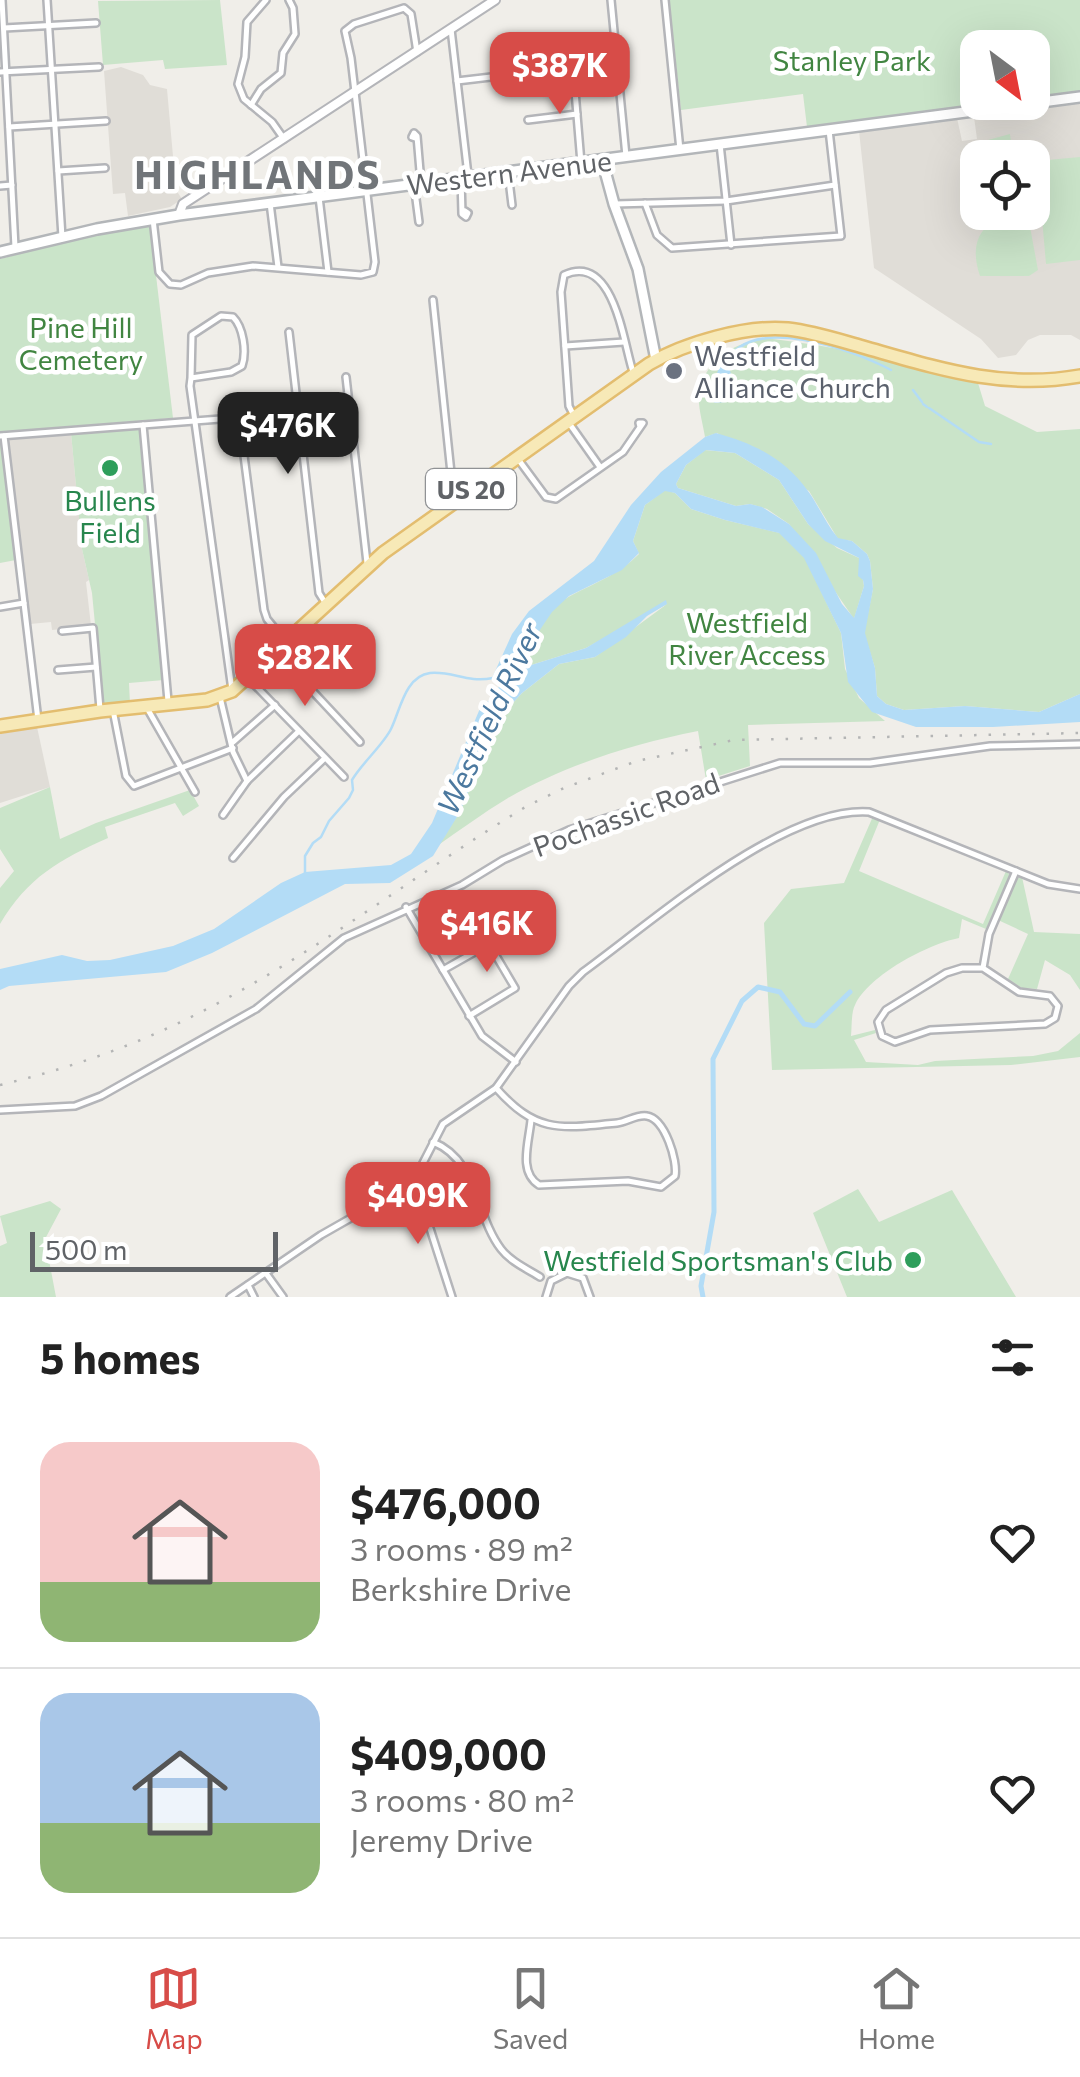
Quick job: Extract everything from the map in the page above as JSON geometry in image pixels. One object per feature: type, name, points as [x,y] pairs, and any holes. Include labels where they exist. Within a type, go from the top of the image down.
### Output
[{"type":"main road","name":"Western Avenue","points":[[0,252],[179,215],[1080,97]]},
{"type":"main road","points":[[602,160],[640,278],[656,360]]},
{"type":"main road","name":"US 20","points":[[226,694],[367,566],[656,360],[736,333],[776,328],[811,333],[986,378],[1029,383],[1080,376]]},
{"type":"main road","points":[[0,726],[226,694]]},
{"type":"street","points":[[2,0],[3,72],[16,248]]},
{"type":"street","points":[[48,0],[62,237]]},
{"type":"street","points":[[266,0],[247,22],[245,57],[238,77],[240,92],[284,139]]},
{"type":"street","points":[[251,105],[262,88],[282,71],[283,53],[295,34],[289,0]]},
{"type":"street","points":[[179,215],[183,204],[495,0]]},
{"type":"street","points":[[610,0],[626,157]]},
{"type":"street","points":[[665,0],[680,150]]},
{"type":"street","points":[[153,219],[159,272],[170,284],[181,285],[208,273],[249,266],[371,273],[376,266],[350,55],[344,38],[347,27],[406,9],[412,16],[417,52]]},
{"type":"street","points":[[3,28],[96,23]]},
{"type":"street","points":[[451,29],[465,178],[464,211]]},
{"type":"street","points":[[457,82],[617,62]]},
{"type":"street","points":[[3,72],[99,67]]},
{"type":"street","points":[[572,67],[582,163]]},
{"type":"street","points":[[528,120],[577,114]]},
{"type":"street","points":[[9,127],[106,121]]},
{"type":"street","points":[[645,203],[656,235],[669,248],[841,236],[829,130]]},
{"type":"street","points":[[415,138],[418,222]]},
{"type":"street","points":[[720,144],[731,245]]},
{"type":"street","points":[[0,149],[10,148]]},
{"type":"street","points":[[58,170],[105,168]]},
{"type":"street","points":[[508,172],[512,202]]},
{"type":"street","points":[[0,186],[12,185]]},
{"type":"street","points":[[614,204],[726,201],[836,185]]},
{"type":"street","points":[[318,197],[328,272]]},
{"type":"street","points":[[270,203],[278,267]]},
{"type":"street","points":[[601,468],[571,418],[560,280],[566,274],[577,270],[597,278],[609,292],[634,375]]},
{"type":"street","points":[[433,300],[452,478],[458,498]]},
{"type":"street","points":[[191,378],[231,372],[242,366],[245,359],[240,327],[232,316],[221,316],[192,334],[191,378],[233,745],[247,781]]},
{"type":"street","points":[[289,332],[319,593],[326,604]]},
{"type":"street","points":[[564,346],[624,342]]},
{"type":"street","points":[[346,377],[367,566]]},
{"type":"street","points":[[38,720],[2,436],[298,413]]},
{"type":"street","points":[[240,418],[264,614],[286,642]]},
{"type":"street","points":[[142,425],[168,704]]},
{"type":"street","points":[[517,457],[552,500],[627,448],[640,427]]},
{"type":"street","points":[[0,607],[24,603]]},
{"type":"street","points":[[62,631],[94,628],[96,667],[106,710],[131,785],[181,769],[233,745],[275,705]]},
{"type":"street","points":[[276,652],[360,742]]},
{"type":"street","points":[[58,670],[96,667]]},
{"type":"street","points":[[248,678],[344,778]]},
{"type":"street","points":[[146,706],[195,792]]},
{"type":"street","points":[[241,789],[223,815],[225,808],[247,781],[299,731]]},
{"type":"street","name":"Pochassic Road","points":[[0,1110],[74,1106],[101,1096],[256,1009],[344,938],[462,886],[503,860],[568,830],[780,762],[870,763],[990,746],[1080,744]]},
{"type":"street","points":[[233,858],[284,797],[325,758]]},
{"type":"street","points":[[230,1297],[402,1186],[422,1165],[446,1121],[496,1088],[582,972],[757,846],[852,810],[885,816],[1058,888],[1080,889]]},
{"type":"street","points":[[982,968],[989,934],[1016,871]]},
{"type":"street","points":[[406,908],[482,1036],[516,1062]]},
{"type":"street","points":[[443,970],[489,944],[515,988],[469,1016]]},
{"type":"street","points":[[982,968],[1019,992],[1050,996],[1058,1006],[1055,1018],[1045,1024],[930,1030],[895,1042],[880,1034],[878,1022],[886,1010],[952,971],[982,968]]},
{"type":"street","points":[[496,1088],[532,1120],[558,1126],[652,1117],[676,1162],[675,1176],[661,1187],[628,1181],[539,1185],[529,1177],[526,1168],[532,1120]]},
{"type":"street","points":[[433,1142],[448,1149],[461,1162],[501,1250],[540,1277],[546,1294]]},
{"type":"street","points":[[402,1186],[426,1216],[452,1297]]},
{"type":"street","points":[[265,1272],[283,1297]]},
{"type":"street","points":[[540,1277],[570,1273],[580,1276],[588,1284],[590,1297]]},
{"type":"street","points":[[546,1294],[556,1276]]},
{"type":"street","points":[[248,1286],[254,1297]]},
{"type":"shaded area","points":[[121,67],[143,75],[150,85],[167,89],[176,190],[182,199],[170,207],[128,216],[125,193],[113,194],[104,71]]},
{"type":"shaded area","points":[[1080,103],[1080,340],[1071,335],[1040,335],[1028,340],[1016,355],[998,358],[981,339],[874,268],[859,131],[957,118],[962,140],[960,230],[1050,230],[1050,140],[970,140],[977,139],[974,120],[1050,120],[1050,107]]},
{"type":"shaded area","points":[[71,433],[91,626],[52,630],[51,622],[30,624],[8,438]]},
{"type":"shaded area","points":[[37,727],[50,787],[0,803],[0,734]]},
{"type":"green space","points":[[220,0],[227,65],[165,69],[163,60],[103,65],[98,1]]},
{"type":"green space","name":"Stanley Park","points":[[669,0],[1080,0],[1080,91],[1050,95],[1050,30],[960,30],[960,107],[807,127],[803,94],[681,110]]},
{"type":"green space","points":[[1010,134],[1011,140],[988,140]]},
{"type":"green space","points":[[1080,157],[1080,260],[1046,264],[1043,230],[1050,230],[1050,160]]},
{"type":"green space","name":"Pine Hill Cemetery","points":[[150,225],[173,418],[0,432],[0,259]]},
{"type":"green space","points":[[984,230],[1031,230],[1038,270],[1029,276],[980,276],[976,254]]},
{"type":"green space","points":[[765,338],[873,356],[978,383],[985,406],[1037,432],[1080,429],[1080,694],[1039,712],[965,706],[904,710],[877,696],[875,668],[864,633],[873,589],[867,554],[852,541],[838,539],[809,491],[717,433],[705,437],[699,394],[709,368],[733,348]]},
{"type":"green space","points":[[139,427],[164,680],[129,683],[130,704],[103,707],[71,433]]},
{"type":"green space","points":[[0,438],[16,560],[0,563]]},
{"type":"green space","name":"Westfield River Access","points":[[705,450],[735,453],[779,480],[808,524],[837,548],[859,558],[864,586],[854,619],[789,524],[767,509],[750,504],[736,506],[678,488],[676,484],[686,465]]},
{"type":"green space","name":"Westfield River Access","points":[[665,490],[675,493],[691,509],[780,533],[805,558],[841,633],[845,669],[859,698],[885,721],[748,725],[750,766],[706,780],[698,731],[649,742],[530,786],[437,846],[460,812],[498,719],[522,693],[559,664],[595,657],[667,604],[586,648],[528,666],[534,636],[556,607],[639,554],[633,541],[645,505]]},
{"type":"green space","points":[[50,787],[60,839],[190,790],[199,806],[183,816],[175,803],[105,827],[108,838],[46,872],[22,894],[0,924],[0,888],[14,871],[0,849],[0,808]]},
{"type":"green space","points":[[874,814],[881,817],[859,871],[983,924],[1006,871],[1010,875],[986,929],[962,919],[959,938],[901,962],[862,994],[854,1008],[851,1036],[875,1030],[876,1033],[854,1040],[866,1062],[918,1065],[1033,1056],[1058,1051],[1080,1033],[1080,1057],[1011,1065],[772,1070],[764,923],[791,889],[844,883]]},
{"type":"green space","points":[[1022,877],[1034,932],[1080,934],[1080,990],[1070,975],[1045,960],[1037,989],[1022,988],[1008,979],[1028,934],[998,920],[1016,878]]},
{"type":"green space","name":"Westfield Sportsman's Club","points":[[858,1189],[879,1222],[952,1190],[1016,1297],[847,1297],[813,1213]]},
{"type":"green space","points":[[50,1201],[61,1209],[45,1239],[56,1297],[0,1297],[0,1246],[7,1243],[0,1216]]},
{"type":"water","points":[[728,364],[731,374],[726,402],[714,403],[714,380],[720,366]]},
{"type":"water","name":"Westfield River","points":[[716,433],[730,437],[779,461],[799,479],[838,538],[852,541],[867,554],[873,589],[865,633],[875,668],[877,696],[886,704],[904,710],[965,706],[1039,712],[1080,694],[1080,722],[916,727],[872,712],[848,682],[841,633],[804,558],[779,533],[691,509],[675,493],[665,491],[645,505],[633,541],[639,553],[622,570],[569,596],[552,612],[529,646],[528,666],[586,648],[666,600],[667,604],[595,657],[559,664],[522,693],[498,719],[460,812],[433,856],[390,883],[345,884],[212,953],[166,972],[9,986],[0,990],[0,969],[62,955],[87,961],[110,960],[173,946],[214,929],[281,883],[305,872],[391,865],[411,854],[432,823],[481,706],[497,695],[500,680],[492,678],[512,634],[529,611],[594,561],[631,505],[661,472],[705,437]],"holes":[[[706,450],[735,453],[779,480],[808,524],[825,541],[859,558],[858,576],[864,586],[854,618],[842,604],[816,553],[789,524],[762,507],[736,506],[678,488],[676,484],[686,465]]]},
{"type":"waterway","points":[[725,365],[737,349],[756,340],[778,338],[828,345],[891,370]]},
{"type":"waterway","points":[[913,390],[922,402]]},
{"type":"waterway","points":[[923,404],[927,407]]},
{"type":"waterway","points":[[929,408],[979,442],[991,444]]},
{"type":"waterway","name":"Westfield River","points":[[305,873],[305,856],[349,798],[352,780],[387,735],[415,680],[430,673],[493,678]]},
{"type":"waterway","points":[[703,1297],[701,1286],[714,1212],[713,1059],[742,1001],[758,987],[780,992],[804,1024],[815,1026],[850,992]]},
{"type":"railway","points":[[0,1085],[98,1056],[193,1016],[321,942],[527,806],[637,761],[734,740],[1080,733]]},
{"type":"place","name":"Westfield Alliance Church","points":[[674,371]]},
{"type":"place","name":"Bullens Field","points":[[110,468]]},
{"type":"place","name":"Westfield Sportsman's Club","points":[[913,1260]]},
{"type":"district","name":"HIGHLANDS","points":[[258,173]]}]
